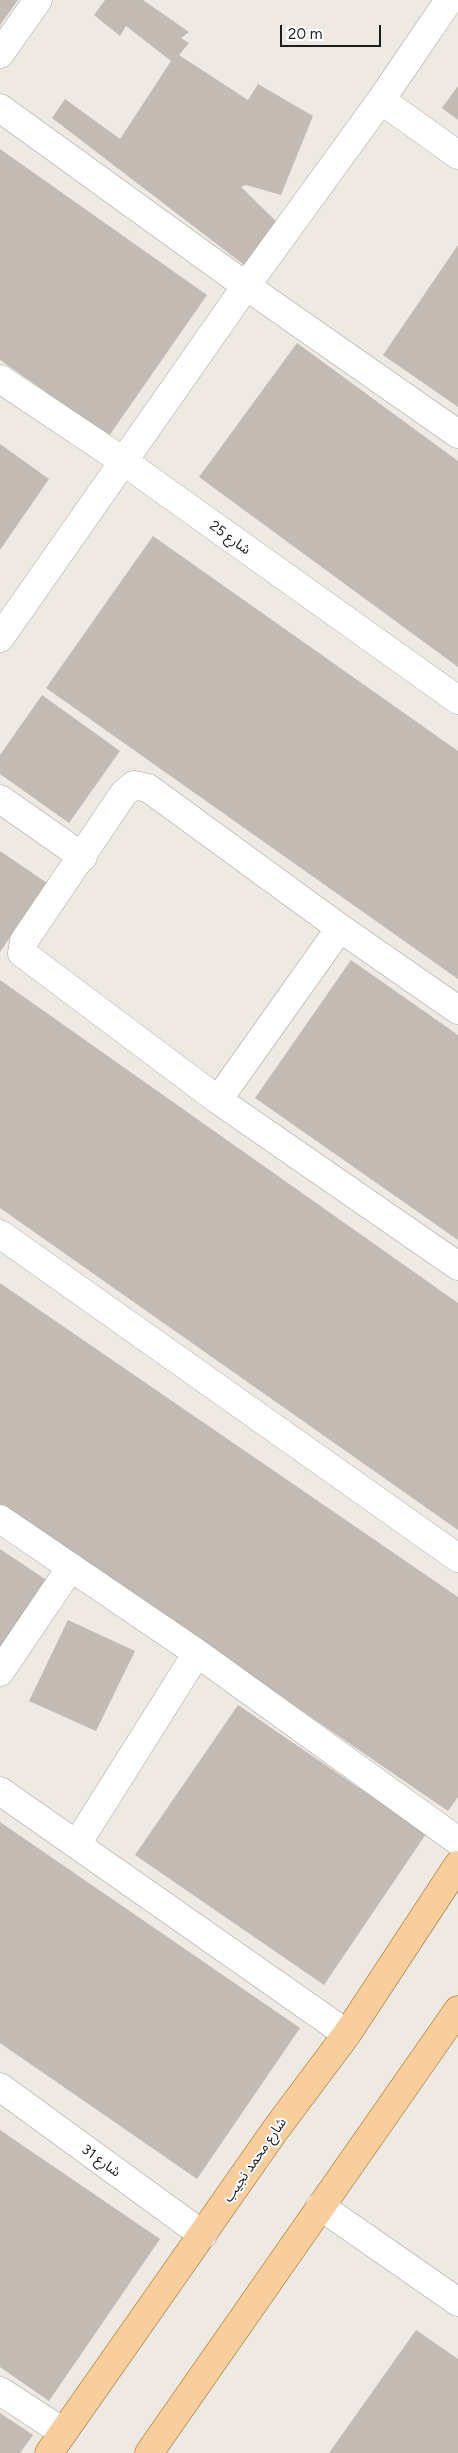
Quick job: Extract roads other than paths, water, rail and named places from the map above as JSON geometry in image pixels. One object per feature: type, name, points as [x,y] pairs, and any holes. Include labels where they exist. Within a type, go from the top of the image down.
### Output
[{"type":"main road","name":"شارع محمد نجيب","points":[[56,2443],[276,2128],[347,2034],[458,1864]]},
{"type":"main road","points":[[149,2453],[458,2010]]},
{"type":"street","points":[[0,54],[38,0]]},
{"type":"street","points":[[0,638],[246,286],[381,100],[449,0]]},
{"type":"street","points":[[381,100],[458,155]]},
{"type":"street","points":[[0,108],[246,286],[458,434]]},
{"type":"street","name":"شارع 25","points":[[0,379],[124,461],[458,700]]},
{"type":"street","points":[[458,1010],[340,928],[148,788],[134,785],[124,793],[83,857],[24,941],[22,952],[218,1100],[458,1266]]},
{"type":"street","points":[[0,799],[83,857]]},
{"type":"street","points":[[218,1100],[340,928]]},
{"type":"street","points":[[0,1234],[458,1558]]},
{"type":"street","points":[[0,1519],[197,1653],[458,1841]]},
{"type":"street","points":[[0,1672],[71,1567]]},
{"type":"street","points":[[77,1844],[197,1653]]},
{"type":"street","points":[[0,1791],[347,2034]]},
{"type":"street","name":"شارع 31","points":[[0,2087],[203,2235]]},
{"type":"street","points":[[320,2206],[458,2302]]},
{"type":"street","points":[[0,2391],[56,2443]]}]
